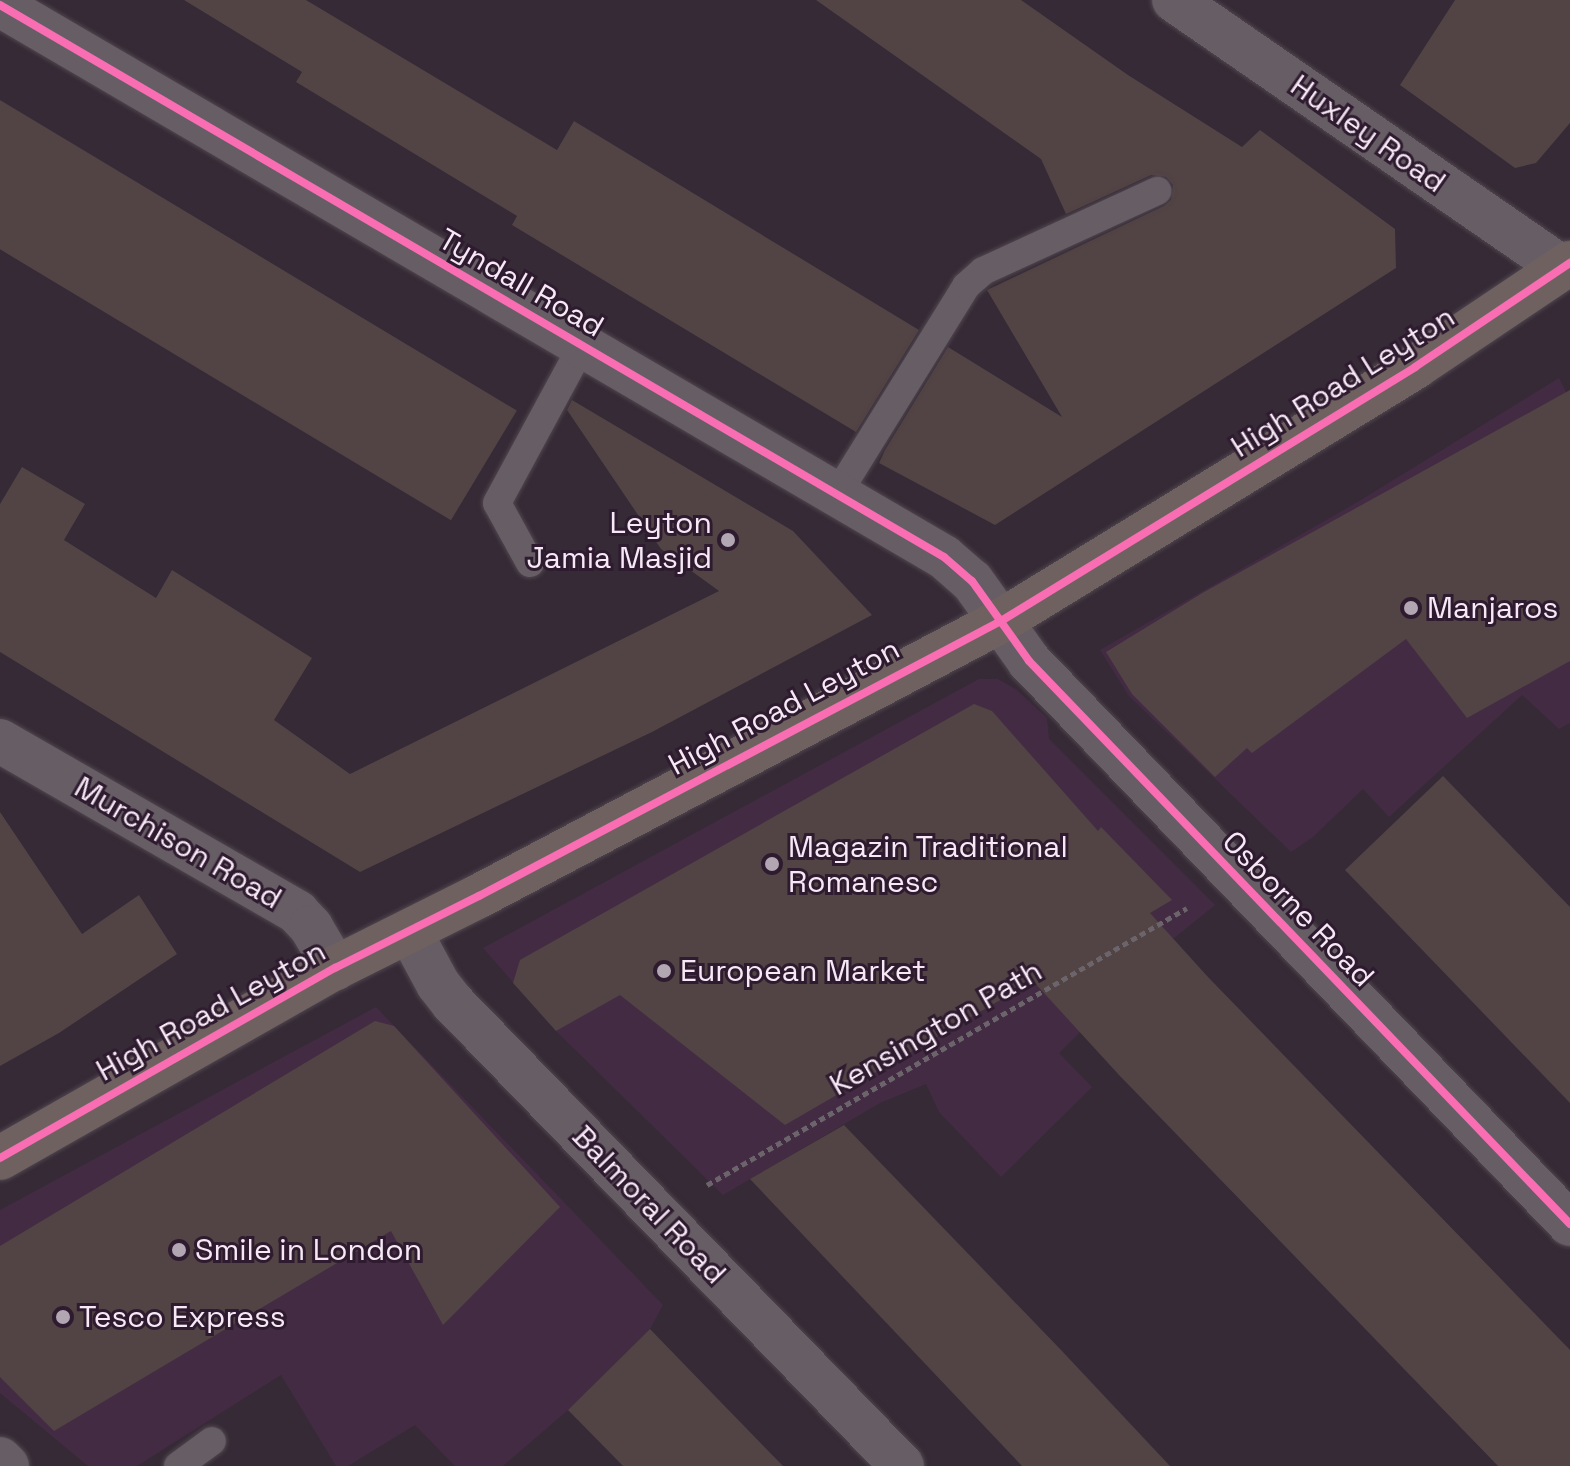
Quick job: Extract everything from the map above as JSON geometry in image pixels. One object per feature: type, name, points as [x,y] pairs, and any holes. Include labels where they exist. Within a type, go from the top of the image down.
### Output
[{"type":"main road","name":"High Road Leyton","points":[[0,1158],[335,968],[410,932],[1001,621],[1415,367],[1567,266]]},
{"type":"street","name":"Huxley Road","points":[[1174,0],[1567,266]]},
{"type":"street","name":"Tyndall Road","points":[[0,5],[944,557],[972,581],[1001,621]]},
{"type":"street","name":"Osborne Road","points":[[1001,621],[1029,661],[1235,880],[1570,1224]]},
{"type":"street","name":"Murchison Road","points":[[0,741],[297,912],[311,927],[335,968]]},
{"type":"street","name":"Balmoral Road","points":[[410,932],[438,984],[453,1003],[902,1466]]},
{"type":"street","points":[[0,1459],[7,1466]]},
{"type":"lane","points":[[836,496],[966,286],[983,271],[1157,191]]},
{"type":"lane","points":[[530,563],[497,503],[582,346]]},
{"type":"lane","points":[[178,1466],[212,1441]]},
{"type":"shaded area","points":[[1559,378],[1570,400],[1570,723],[1559,729],[1522,695],[1389,817],[1363,789],[1313,837],[1291,852],[1129,696],[1100,650],[1361,500]]},
{"type":"shaded area","points":[[979,679],[998,679],[1017,690],[1047,718],[1049,739],[1215,905],[1173,939],[1059,1053],[1092,1087],[1001,1177],[939,1112],[926,1084],[880,1103],[723,1195],[556,1031],[483,948]]},
{"type":"shaded area","points":[[376,1007],[663,1305],[650,1329],[568,1410],[503,1466],[455,1466],[415,1425],[348,1466],[336,1466],[281,1375],[137,1466],[88,1466],[0,1393],[0,1210]]},
{"type":"building","points":[[184,0],[306,0],[557,150],[574,121],[919,330],[856,432],[512,225],[517,216],[296,82],[302,72]]},
{"type":"building","points":[[816,0],[1021,0],[1128,75],[1242,147],[1260,130],[1395,229],[1396,268],[995,525],[879,463],[885,450],[948,347],[1062,417],[987,290],[1164,206],[1171,200],[1173,185],[1166,177],[1151,175],[1066,214],[1041,159]]},
{"type":"building","points":[[1455,0],[1570,0],[1570,123],[1536,163],[1515,168],[1400,85]]},
{"type":"building","points":[[0,100],[517,411],[451,520],[0,249]]},
{"type":"building","points":[[1570,390],[1570,661],[1467,718],[1406,639],[1252,753],[1247,748],[1215,777],[1132,694],[1106,652],[1204,592]]},
{"type":"building","points":[[572,400],[793,531],[872,615],[652,732],[360,872],[0,652],[0,504],[22,467],[85,504],[64,540],[156,598],[172,570],[312,658],[274,720],[350,774],[719,591],[661,549],[567,410]]},
{"type":"building","points":[[974,704],[992,711],[1098,831],[1101,827],[1172,900],[1150,913],[1208,977],[1570,1350],[1570,1466],[1498,1466],[1119,1075],[1033,981],[785,1125],[620,995],[556,1031],[513,983],[520,960]]},
{"type":"building","points":[[1443,776],[1570,907],[1570,1103],[1345,870]]},
{"type":"building","points":[[0,812],[82,934],[139,895],[177,954],[59,1033],[0,1066]]},
{"type":"building","points":[[375,1021],[394,1026],[560,1207],[443,1325],[391,1231],[54,1431],[0,1377],[0,1246]]},
{"type":"building","points":[[844,1125],[1170,1466],[1022,1466],[750,1179]]},
{"type":"building","points":[[650,1329],[783,1466],[623,1466],[568,1410]]},
{"type":"cycle path","points":[[0,5],[944,557],[972,581],[1029,661],[1570,1224]]},
{"type":"cycle path","points":[[0,1158],[335,968],[479,896],[1001,621],[1415,367],[1570,263]]},
{"type":"place","name":"Leyton Jamia Masjid","points":[[728,540]]},
{"type":"place","name":"Manjaros","points":[[1411,608]]},
{"type":"place","name":"Magazin Traditional Romanesc","points":[[772,864]]},
{"type":"place","name":"European Market","points":[[664,971]]},
{"type":"place","name":"Smile in London","points":[[179,1250]]},
{"type":"place","name":"Tesco Express","points":[[63,1317]]}]
